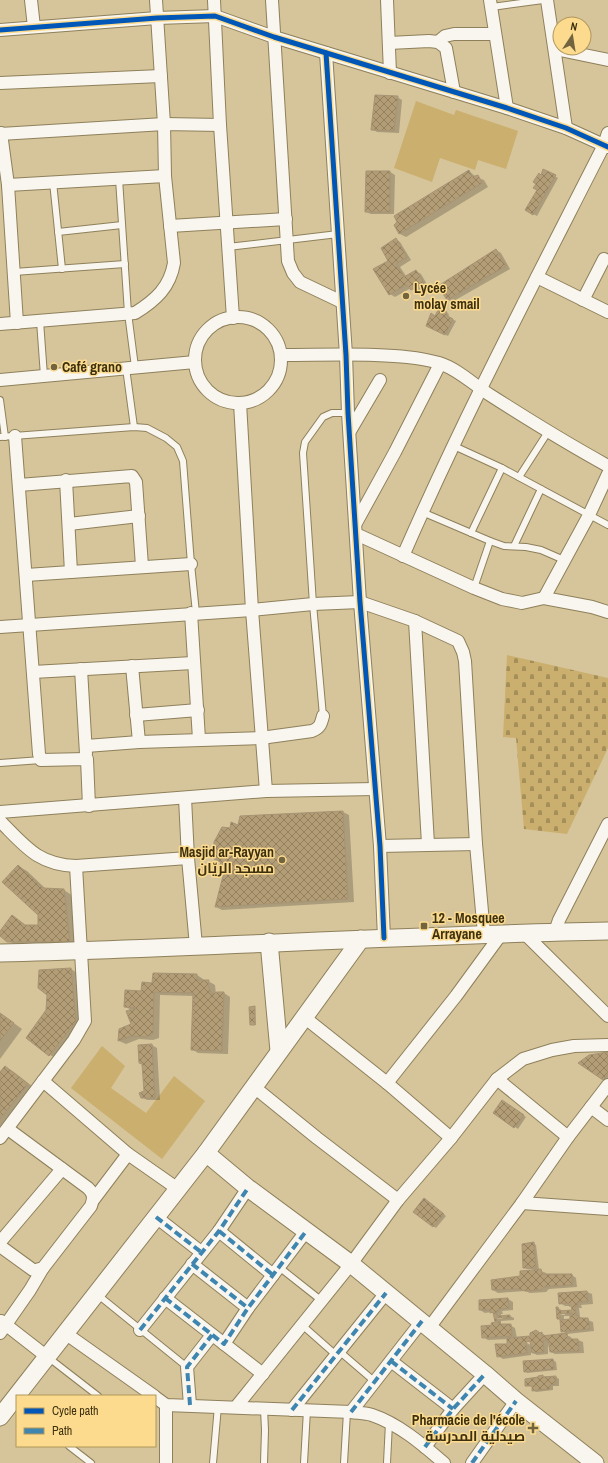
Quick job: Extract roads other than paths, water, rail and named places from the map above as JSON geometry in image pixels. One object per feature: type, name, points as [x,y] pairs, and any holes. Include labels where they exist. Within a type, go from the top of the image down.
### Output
[{"type":"street","points":[[31,0],[34,27]]},
{"type":"street","points":[[0,324],[135,313],[153,300],[165,288],[172,274],[174,263],[165,176],[164,124],[156,0]]},
{"type":"street","points":[[214,0],[220,125],[233,318]]},
{"type":"street","points":[[272,0],[288,261],[293,273],[300,282],[342,302]]},
{"type":"street","points":[[387,0],[390,73]]},
{"type":"street","points":[[547,0],[552,31]]},
{"type":"street","points":[[491,4],[507,108]]},
{"type":"street","points":[[0,30],[157,18],[215,16],[274,37],[507,108],[566,128],[606,146]]},
{"type":"street","points":[[438,42],[445,36],[454,34],[495,34]]},
{"type":"street","points":[[389,43],[429,41],[438,42],[446,48],[454,92]]},
{"type":"street","points":[[326,53],[346,354],[348,413],[360,602],[380,846],[384,938]]},
{"type":"street","points":[[556,56],[566,128]]},
{"type":"street","points":[[589,56],[608,60]]},
{"type":"street","points":[[0,83],[161,76]]},
{"type":"street","points":[[17,323],[8,185],[0,134],[164,124],[220,125]]},
{"type":"street","points":[[403,556],[480,389],[606,146],[608,133]]},
{"type":"street","points":[[8,185],[165,176]]},
{"type":"street","points":[[170,226],[286,219]]},
{"type":"street","points":[[584,300],[607,257]]},
{"type":"street","points":[[537,277],[608,312]]},
{"type":"street","points":[[241,317],[256,321],[266,328],[276,339],[281,355],[276,380],[266,392],[258,398],[243,403],[228,402],[214,396],[202,384],[196,370],[195,353],[200,339],[210,327],[226,318],[241,317]]},
{"type":"street","points":[[281,355],[346,354],[419,358],[440,364],[462,375],[480,389],[548,432],[608,466]]},
{"type":"street","points":[[0,380],[195,362]]},
{"type":"street","points":[[356,529],[440,364]]},
{"type":"street","points":[[350,431],[380,380]]},
{"type":"street","points":[[240,402],[252,610],[266,791]]},
{"type":"street","points":[[7,437],[19,485],[39,754],[41,760],[87,759]]},
{"type":"street","points":[[544,598],[608,474]]},
{"type":"street","points":[[19,485],[66,480],[132,476],[136,482],[142,566]]},
{"type":"street","points":[[66,480],[71,572]]},
{"type":"street","points":[[68,524],[139,516]]},
{"type":"street","points":[[356,529],[403,556],[474,588],[510,601],[522,602],[544,598],[592,607],[608,612]]},
{"type":"street","points":[[26,575],[142,566],[191,564]]},
{"type":"street","points":[[0,627],[252,610],[313,604],[360,602],[415,621],[458,641],[463,652],[476,844],[484,934]]},
{"type":"street","points":[[194,613],[193,663],[198,710],[199,739]]},
{"type":"street","points":[[415,621],[428,844]]},
{"type":"street","points":[[33,672],[193,663]]},
{"type":"street","points":[[132,666],[138,742]]},
{"type":"street","points":[[81,669],[89,806]]},
{"type":"street","points":[[136,715],[198,710]]},
{"type":"street","points":[[86,746],[199,739],[261,738],[318,729],[323,716]]},
{"type":"street","points":[[0,812],[266,791],[375,789]]},
{"type":"street","points":[[184,798],[196,946]]},
{"type":"street","points":[[0,821],[28,850],[39,858],[62,866],[188,858]]},
{"type":"street","points":[[555,932],[559,920],[605,838],[608,824]]},
{"type":"street","points":[[380,846],[476,844]]},
{"type":"street","points":[[76,866],[84,1020],[74,1040],[4,1133],[62,1169],[93,1193],[94,1199]]},
{"type":"street","points":[[0,954],[361,938],[608,931]]},
{"type":"street","points":[[387,1083],[456,996],[502,933]]},
{"type":"street","points":[[524,933],[608,1016]]},
{"type":"street","points":[[20,1395],[46,1356],[206,1153],[361,938]]},
{"type":"street","points":[[269,942],[279,1051]]},
{"type":"street","points":[[304,1017],[387,1083],[451,1138]]},
{"type":"street","points":[[236,1407],[352,1264],[398,1200],[451,1138],[497,1079],[523,1059],[552,1050],[574,1046],[608,1045]]},
{"type":"street","points":[[497,1079],[568,1137]]},
{"type":"street","points":[[43,1081],[128,1154],[178,1189]]},
{"type":"street","points":[[349,1412],[391,1361],[425,1324],[522,1203],[568,1137],[608,1085]]},
{"type":"street","points":[[254,1087],[317,1138],[398,1200]]},
{"type":"street","points":[[591,1107],[608,1120]]},
{"type":"street","points":[[206,1153],[248,1188],[352,1264],[516,1401],[595,1463]]},
{"type":"street","points":[[46,1356],[2,1326],[43,1268],[91,1206],[94,1199],[128,1154]]},
{"type":"street","points":[[0,1242],[62,1169]]},
{"type":"street","points":[[140,1330],[219,1231],[248,1188]]},
{"type":"street","points":[[522,1203],[608,1209]]},
{"type":"street","points":[[156,1216],[201,1252]]},
{"type":"street","points":[[224,1344],[248,1308],[307,1230]]},
{"type":"street","points":[[219,1231],[276,1271]]},
{"type":"street","points":[[0,1246],[33,1270],[43,1268]]},
{"type":"street","points":[[192,1264],[248,1308]]},
{"type":"street","points":[[292,1410],[386,1293]]},
{"type":"street","points":[[165,1298],[262,1374]]},
{"type":"street","points":[[65,1333],[153,1395]]},
{"type":"street","points":[[190,1405],[187,1367],[212,1335]]},
{"type":"street","points":[[391,1361],[453,1409]]},
{"type":"street","points":[[425,1447],[453,1409],[485,1374]]},
{"type":"street","points":[[156,1398],[166,1405],[349,1412],[371,1415],[389,1423],[425,1447],[444,1463]]},
{"type":"street","points":[[472,1463],[516,1401]]},
{"type":"street","points":[[0,1417],[14,1404]]},
{"type":"street","points":[[166,1405],[166,1463]]},
{"type":"lane","points":[[491,4],[543,0]]},
{"type":"lane","points":[[119,179],[134,428]]},
{"type":"lane","points":[[53,182],[62,269]]},
{"type":"lane","points":[[58,232],[122,225]]},
{"type":"lane","points":[[228,247],[338,234]]},
{"type":"lane","points":[[14,272],[125,264]]},
{"type":"lane","points":[[40,321],[44,376]]},
{"type":"lane","points":[[0,400],[7,437],[147,428],[166,438],[177,447],[183,461],[194,613]]},
{"type":"lane","points":[[323,716],[303,467],[305,442],[323,417],[332,413],[348,413]]},
{"type":"lane","points":[[519,477],[548,432]]},
{"type":"lane","points":[[454,446],[502,468],[608,525]]},
{"type":"lane","points":[[471,533],[502,468]]},
{"type":"lane","points":[[514,546],[541,489]]},
{"type":"lane","points":[[422,512],[504,546],[541,550],[564,560]]},
{"type":"lane","points":[[474,588],[490,541]]},
{"type":"lane","points":[[0,763],[41,760]]},
{"type":"lane","points":[[276,1271],[322,1301]]},
{"type":"lane","points":[[96,1294],[187,1367]]},
{"type":"lane","points":[[302,1325],[374,1381]]},
{"type":"lane","points":[[46,1356],[97,1395]]},
{"type":"lane","points":[[213,1463],[218,1406]]},
{"type":"lane","points":[[264,1409],[264,1463]]},
{"type":"lane","points":[[304,1463],[307,1410]]},
{"type":"lane","points":[[344,1463],[349,1412]]},
{"type":"lane","points":[[387,1463],[389,1423]]},
{"type":"lane","points":[[70,1447],[91,1463]]},
{"type":"place","name":"Lycée molay smail","points":[[406,296]]},
{"type":"place","name":"Café grano","points":[[54,367]]},
{"type":"place","name":"Masjid ar-Rayyan مسجد الريّان","points":[[282,860]]},
{"type":"place","name":"12 - Mosquee Arrayane","points":[[424,926]]},
{"type":"place","name":"Pharmacie de l'école صيدلية المدرسة","points":[[533,1428]]}]
